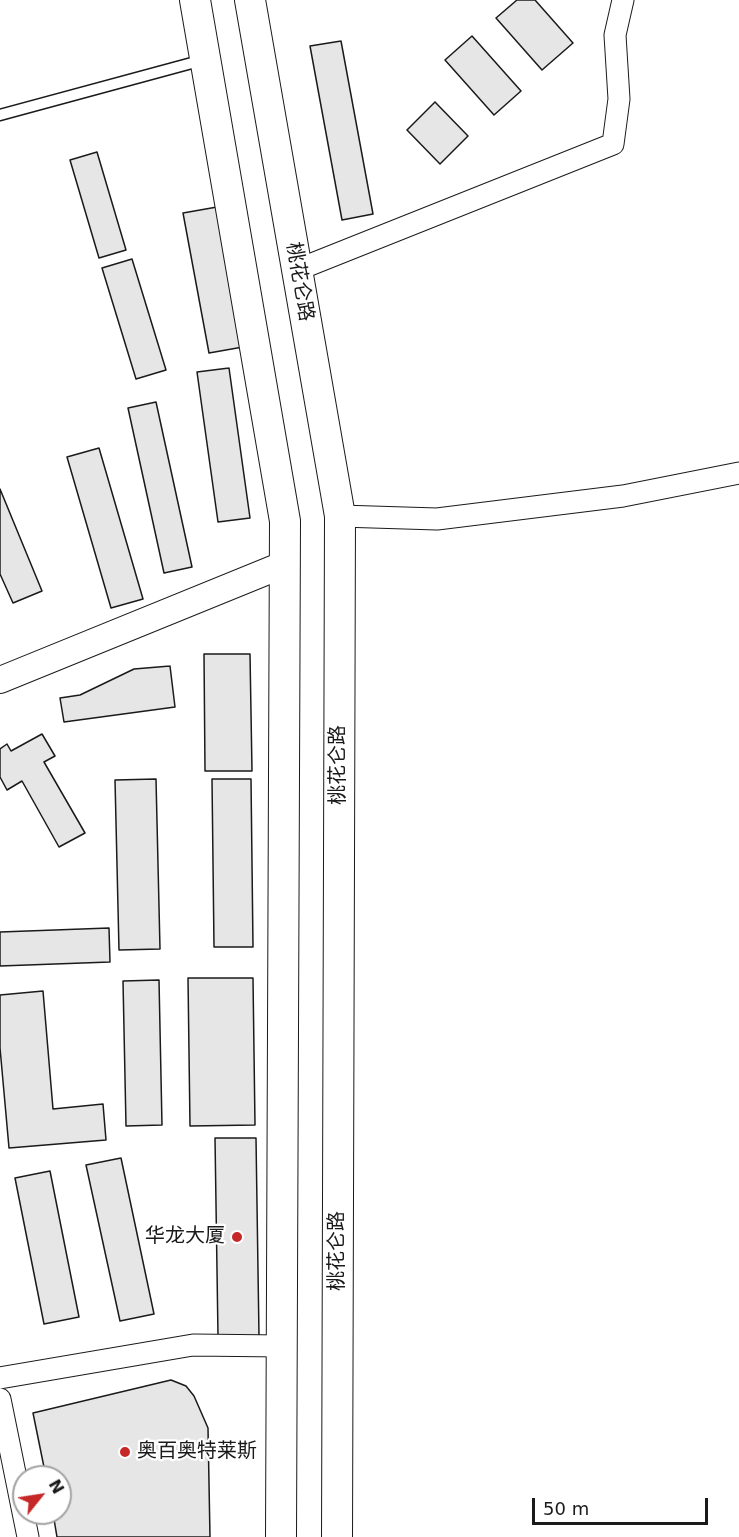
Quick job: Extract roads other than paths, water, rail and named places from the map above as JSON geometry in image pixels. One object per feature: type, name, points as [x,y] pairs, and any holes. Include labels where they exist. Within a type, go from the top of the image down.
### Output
[{"type":"main road","points":[[195,0],[285,521],[281,1537]]},
{"type":"main road","name":"桃花仑路","points":[[250,0],[340,516],[337,1537]]},
{"type":"street","points":[[297,270],[613,144],[619,99],[615,35],[623,0]]},
{"type":"street","points":[[340,516],[437,519],[623,496],[739,473]]},
{"type":"street","points":[[0,680],[285,564]]},
{"type":"street","points":[[0,1378],[193,1345],[282,1346]]},
{"type":"street","points":[[0,1399],[28,1537]]},
{"type":"lane","points":[[0,115],[206,59]]},
{"type":"place","name":"华龙大厦","points":[[237,1237]]},
{"type":"place","name":"奥百奥特莱斯","points":[[125,1452]]}]
